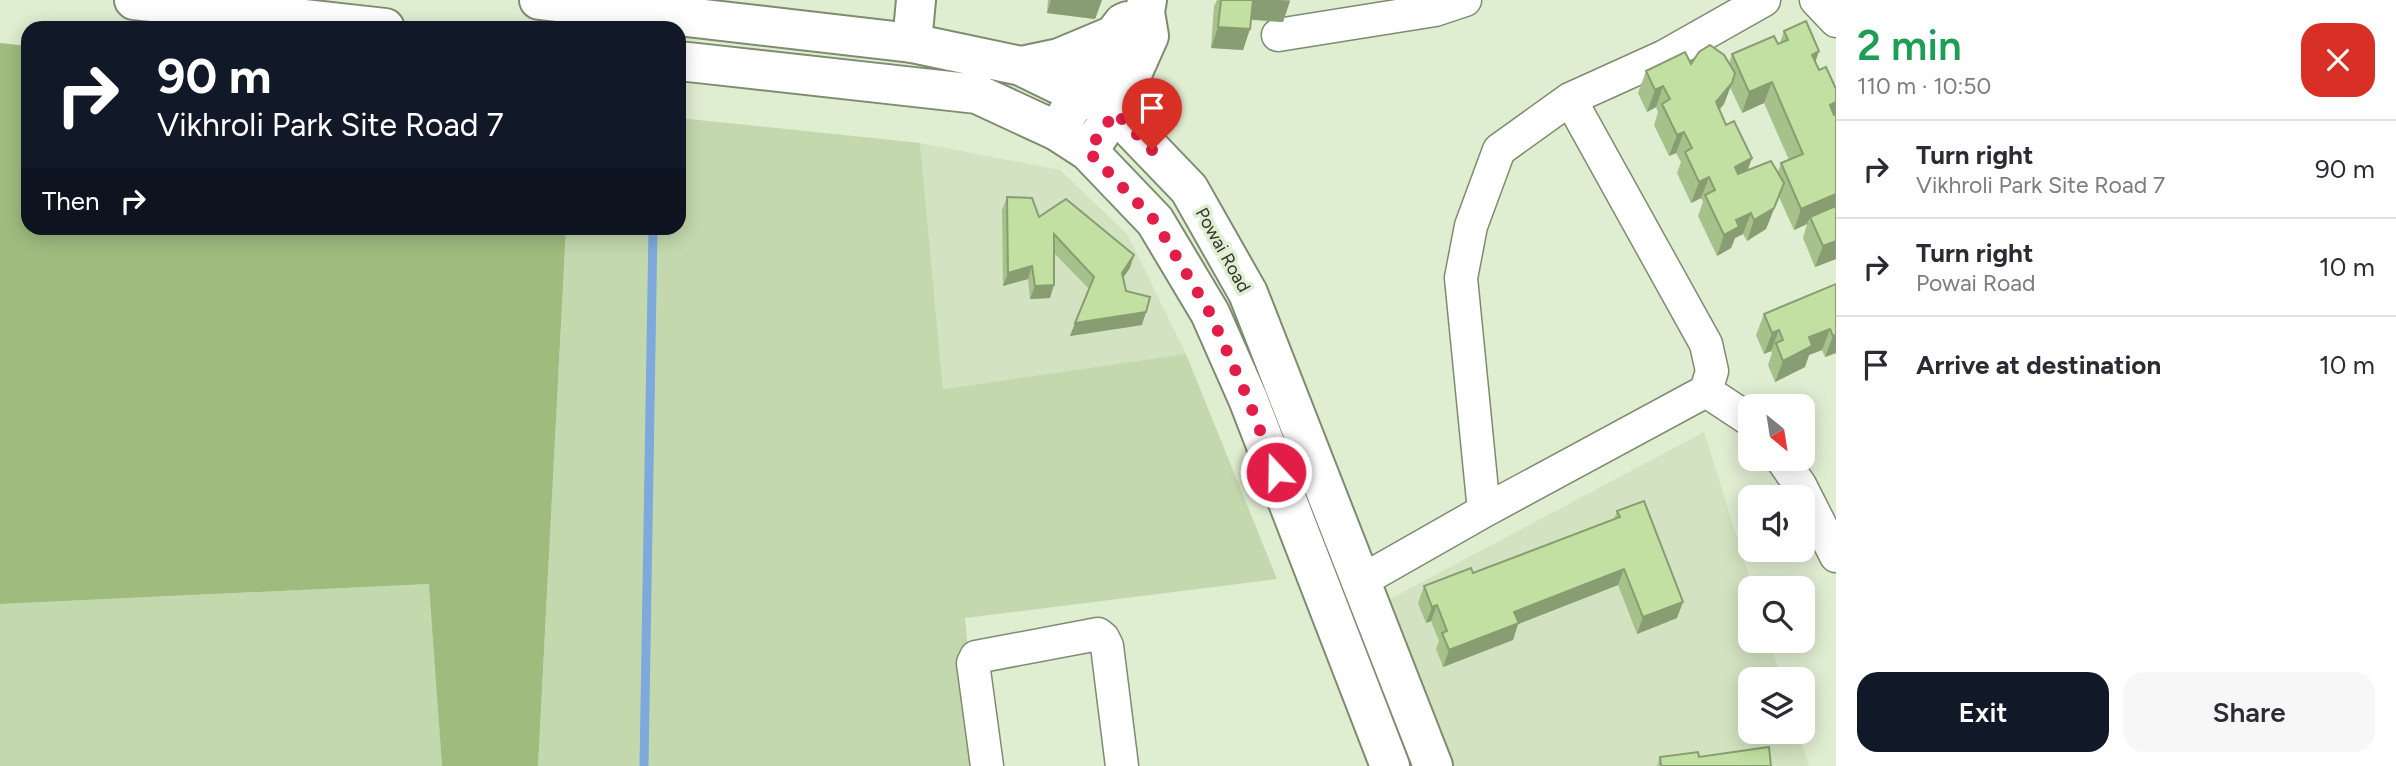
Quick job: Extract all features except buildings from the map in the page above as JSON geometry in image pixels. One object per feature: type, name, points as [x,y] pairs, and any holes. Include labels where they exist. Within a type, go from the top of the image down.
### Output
[{"type":"main road","points":[[134,0],[322,21]]},
{"type":"main road","name":"Powai Road","points":[[539,0],[649,7],[912,43],[1021,66],[1115,112],[1189,189],[1248,293],[1433,766]]},
{"type":"main road","points":[[912,43],[916,0]]},
{"type":"main road","points":[[1146,6],[1149,36],[1115,112],[1072,141],[1080,94],[1122,23],[1146,6]]},
{"type":"main road","points":[[1021,66],[1059,58],[1114,35]]},
{"type":"main road","points":[[686,62],[977,94],[1072,141],[1155,221],[1210,313],[1253,412],[1390,766]]},
{"type":"street","points":[[1278,35],[1435,10],[1465,0]]},
{"type":"street","points":[[1484,511],[1461,278],[1471,226],[1499,149],[1570,99],[1665,56],[1764,0]]},
{"type":"street","points":[[1816,0],[1836,21]]},
{"type":"street","points":[[1361,582],[1484,511],[1706,391],[1712,371],[1706,344],[1570,99]]},
{"type":"street","points":[[1706,391],[1738,412]]},
{"type":"street","points":[[1790,471],[1836,556]]},
{"type":"street","points":[[987,766],[973,663],[976,657],[1098,634],[1104,638],[1107,646],[1122,766]]},
{"type":"shaded area","points":[[686,119],[920,143],[943,389],[1186,354],[1277,579],[965,618],[979,766],[538,766],[566,235],[686,235]]},
{"type":"shaded area","points":[[920,143],[1060,170],[1127,234],[1186,354],[943,389]]},
{"type":"shaded area","points":[[1704,432],[1738,540],[1738,562],[1745,562],[1749,576],[1738,576],[1738,653],[1773,653],[1778,667],[1738,667],[1738,744],[1802,744],[1809,766],[1454,766],[1390,599]]},
{"type":"shaded area","points":[[430,584],[442,766],[0,766],[0,604]]},
{"type":"green space","points":[[0,43],[21,45],[21,235],[566,235],[538,766],[442,766],[429,584],[0,604]]},
{"type":"waterway","points":[[644,766],[653,235]]},
{"type":"route","points":[[1152,150],[1115,112],[1088,151],[1155,221],[1210,313],[1248,399],[1276,472]]}]
